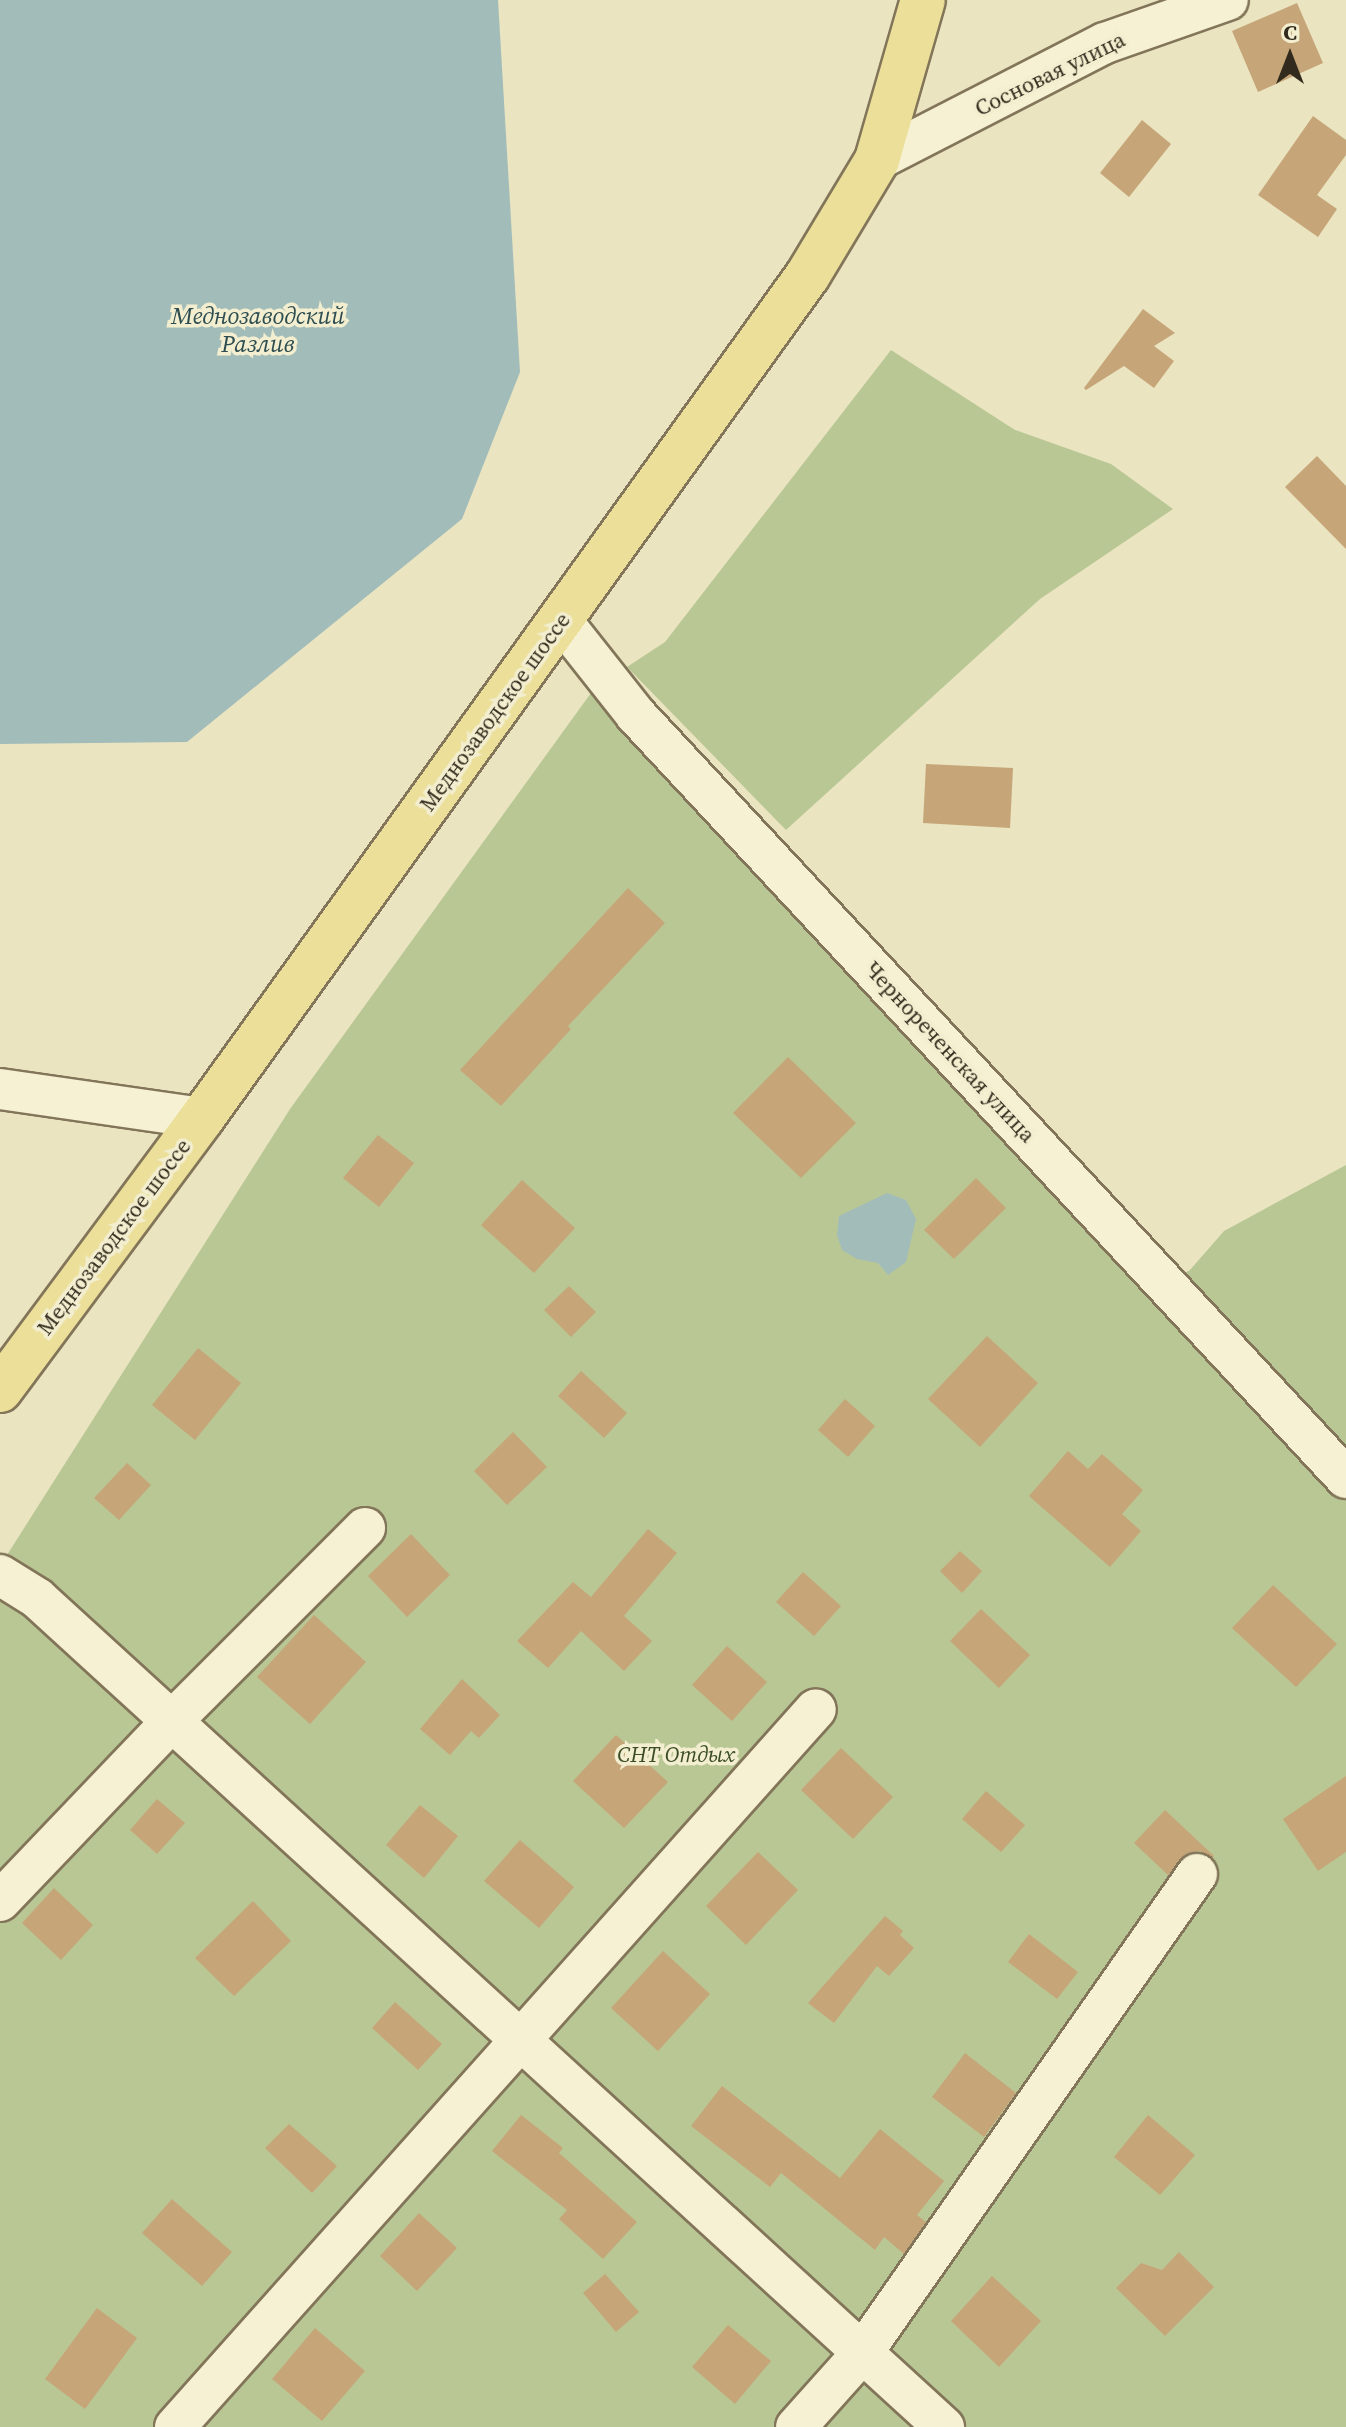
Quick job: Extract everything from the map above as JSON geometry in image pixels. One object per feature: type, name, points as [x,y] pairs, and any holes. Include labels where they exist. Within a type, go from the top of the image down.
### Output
[{"type":"main road","name":"Меднозаводское шоссе","points":[[0,1390],[202,1118],[808,275],[877,160],[923,0]]},
{"type":"street","name":"Сосновая улица","points":[[877,160],[1105,43],[1228,0]]},
{"type":"street","name":"Чернореченская улица","points":[[561,620],[636,715],[1346,1478]]},
{"type":"street","points":[[0,1089],[202,1118]]},
{"type":"street","points":[[0,1901],[172,1721],[365,1528]]},
{"type":"street","points":[[0,1575],[37,1598],[944,2427]]},
{"type":"street","points":[[175,2427],[816,1709]]},
{"type":"street","points":[[796,2427],[863,2352],[1197,1874]]},
{"type":"green space","points":[[891,350],[1015,430],[1111,464],[1173,509],[1040,599],[786,830],[627,667],[665,642]]},
{"type":"green space","name":"СНТ Отдых","points":[[604,675],[1165,1284],[1190,1270],[1224,1231],[1346,1165],[1346,2427],[0,2427],[0,1566],[290,1109]]},
{"type":"water","name":"Меднозаводский Разлив","points":[[0,0],[498,0],[520,372],[462,519],[187,742],[0,744]]},
{"type":"water","points":[[887,1193],[906,1200],[916,1219],[906,1262],[888,1275],[878,1263],[857,1259],[842,1250],[837,1235],[839,1216]]},
{"type":"building","points":[[1297,3],[1323,63],[1258,92],[1232,31]]},
{"type":"building","points":[[1313,116],[1346,140],[1346,155],[1317,195],[1337,209],[1318,237],[1258,195]]},
{"type":"building","points":[[1142,120],[1171,144],[1129,197],[1100,173]]},
{"type":"building","points":[[1143,309],[1175,333],[1154,346],[1174,361],[1154,388],[1124,366],[1086,390],[1084,388]]},
{"type":"building","points":[[1317,456],[1346,486],[1346,549],[1285,487]]},
{"type":"building","points":[[926,764],[1013,768],[1010,828],[923,823]]},
{"type":"building","points":[[628,888],[665,923],[568,1026],[571,1029],[501,1106],[460,1070]]},
{"type":"building","points":[[788,1057],[856,1123],[801,1178],[733,1113]]},
{"type":"building","points":[[378,1135],[414,1163],[379,1207],[343,1178]]},
{"type":"building","points":[[976,1178],[1006,1208],[954,1259],[924,1230]]},
{"type":"building","points":[[522,1180],[575,1228],[534,1273],[481,1225]]},
{"type":"building","points":[[569,1286],[596,1312],[571,1337],[544,1310]]},
{"type":"building","points":[[987,1336],[1038,1383],[980,1447],[928,1399]]},
{"type":"building","points":[[198,1348],[241,1383],[195,1440],[152,1405]]},
{"type":"building","points":[[581,1371],[627,1413],[604,1438],[558,1396]]},
{"type":"building","points":[[845,1399],[875,1426],[848,1457],[818,1430]]},
{"type":"building","points":[[513,1432],[547,1467],[507,1505],[474,1471]]},
{"type":"building","points":[[1068,1451],[1088,1469],[1102,1454],[1143,1490],[1122,1514],[1141,1531],[1110,1567],[1029,1496]]},
{"type":"building","points":[[127,1463],[151,1485],[119,1520],[94,1498]]},
{"type":"building","points":[[648,1529],[677,1553],[624,1616],[652,1641],[624,1671],[581,1631],[548,1668],[517,1641],[573,1582],[591,1597]]},
{"type":"building","points":[[411,1534],[450,1575],[407,1617],[368,1576]]},
{"type":"building","points":[[960,1551],[982,1571],[962,1593],[940,1571]]},
{"type":"building","points":[[803,1572],[841,1606],[814,1636],[776,1602]]},
{"type":"building","points":[[1273,1585],[1337,1644],[1296,1687],[1232,1628]]},
{"type":"building","points":[[981,1609],[1030,1655],[999,1688],[950,1641]]},
{"type":"building","points":[[314,1615],[366,1662],[310,1724],[257,1677]]},
{"type":"building","points":[[727,1646],[767,1682],[732,1721],[692,1685]]},
{"type":"building","points":[[462,1679],[500,1715],[479,1738],[471,1731],[450,1755],[420,1729]]},
{"type":"building","points":[[616,1735],[668,1782],[624,1828],[573,1781]]},
{"type":"building","points":[[841,1748],[893,1797],[853,1839],[801,1790]]},
{"type":"building","points":[[1346,1776],[1346,1852],[1318,1871],[1283,1819]]},
{"type":"building","points":[[986,1791],[1025,1825],[1001,1852],[962,1819]]},
{"type":"building","points":[[157,1799],[185,1823],[157,1854],[130,1830]]},
{"type":"building","points":[[420,1805],[458,1836],[424,1878],[386,1845]]},
{"type":"building","points":[[1165,1810],[1214,1856],[1212,1858],[1200,1851],[1188,1853],[1168,1875],[1134,1843]]},
{"type":"building","points":[[520,1840],[574,1887],[539,1928],[484,1881]]},
{"type":"building","points":[[758,1852],[798,1890],[746,1945],[706,1906]]},
{"type":"building","points":[[54,1888],[93,1925],[61,1960],[22,1923]]},
{"type":"building","points":[[253,1901],[291,1941],[234,1996],[195,1958]]},
{"type":"building","points":[[885,1916],[903,1931],[900,1935],[914,1948],[889,1976],[877,1966],[834,2023],[808,2003]]},
{"type":"building","points":[[1029,1934],[1078,1972],[1057,1999],[1008,1962]]},
{"type":"building","points":[[663,1951],[710,1994],[658,2051],[611,2008]]},
{"type":"building","points":[[395,2002],[442,2044],[418,2070],[372,2028]]},
{"type":"building","points":[[965,2053],[1016,2093],[984,2137],[932,2097]]},
{"type":"building","points":[[722,2086],[840,2178],[880,2129],[944,2181],[917,2215],[926,2222],[904,2254],[884,2237],[875,2250],[781,2173],[770,2187],[691,2126]]},
{"type":"building","points":[[521,2115],[563,2148],[559,2153],[637,2222],[603,2259],[559,2219],[567,2210],[492,2151]]},
{"type":"building","points":[[1148,2115],[1195,2155],[1160,2195],[1114,2157]]},
{"type":"building","points":[[289,2124],[337,2166],[312,2193],[265,2148]]},
{"type":"building","points":[[172,2199],[232,2252],[202,2286],[142,2233]]},
{"type":"building","points":[[419,2213],[457,2248],[417,2291],[380,2256]]},
{"type":"building","points":[[1179,2252],[1214,2287],[1165,2336],[1116,2288],[1141,2263],[1162,2270]]},
{"type":"building","points":[[605,2274],[639,2312],[616,2332],[583,2293]]},
{"type":"building","points":[[992,2276],[1041,2321],[999,2367],[951,2321]]},
{"type":"building","points":[[97,2308],[137,2338],[85,2409],[45,2379]]},
{"type":"building","points":[[728,2325],[771,2361],[735,2404],[692,2367]]},
{"type":"building","points":[[315,2328],[365,2371],[322,2421],[272,2379]]}]
